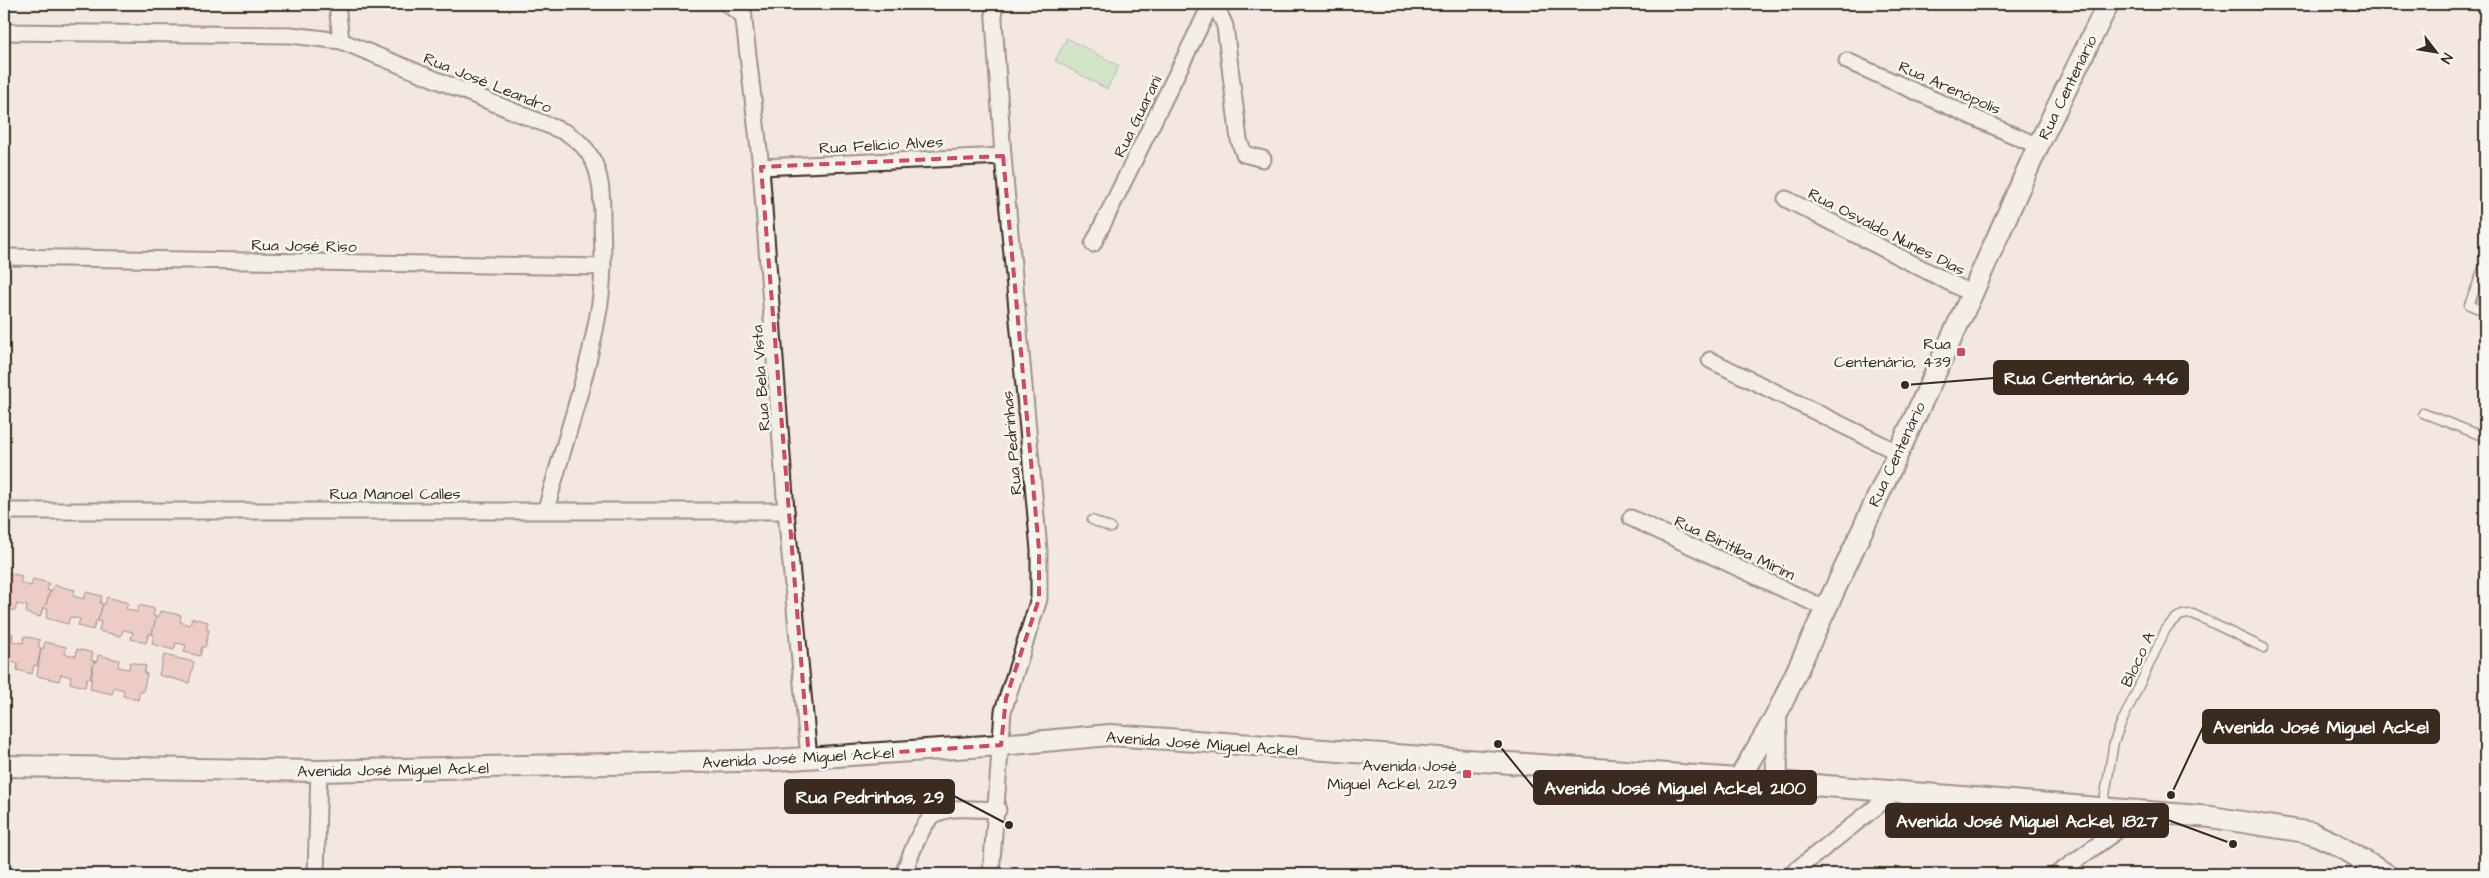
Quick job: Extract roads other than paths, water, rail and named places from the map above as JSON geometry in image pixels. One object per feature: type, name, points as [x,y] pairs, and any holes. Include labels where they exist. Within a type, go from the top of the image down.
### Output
[{"type":"street","points":[[337,4],[341,42]]},
{"type":"street","name":"Rua Bela Vista","points":[[727,4],[743,10],[761,167],[786,511],[809,758]]},
{"type":"street","name":"Rua Pedrinhas","points":[[992,874],[1006,698],[1039,599],[1039,550],[1003,156],[993,4]]},
{"type":"street","points":[[1211,4],[1218,10],[1225,26],[1239,140],[1244,154],[1263,159]]},
{"type":"street","name":"Rua Guarani","points":[[1094,244],[1211,4]]},
{"type":"street","name":"Rua Centenário","points":[[1739,779],[1776,716],[1824,608],[1972,294],[2038,146],[2108,4]]},
{"type":"street","name":"Rua José Leandro","points":[[4,32],[291,36],[341,42],[567,134],[582,143],[592,158],[598,173],[602,201],[603,268],[600,303],[590,351],[546,510]]},
{"type":"street","name":"Rua Arenópolis","points":[[1847,60],[2038,146]]},
{"type":"street","name":"Rua Felicio Alves","points":[[761,167],[1003,156]]},
{"type":"street","name":"Rua Osvaldo Nunes Dias","points":[[1786,199],[1972,294]]},
{"type":"street","name":"Rua José Riso","points":[[4,258],[603,268]]},
{"type":"street","points":[[1710,360],[1897,452]]},
{"type":"street","name":"Rua Manoel Calles","points":[[4,511],[786,511]]},
{"type":"street","name":"Rua Biritiba Mirim","points":[[1631,518],[1824,608]]},
{"type":"street","name":"Rua Centenário","points":[[1776,716],[1777,782]]},
{"type":"street","name":"Avenida José Miguel Ackel","points":[[4,766],[319,771],[809,758],[1001,745],[1110,735],[1739,779],[2103,809],[2146,810],[2210,817],[2312,833],[2336,844],[2386,874]]},
{"type":"street","points":[[316,874],[319,771]]},
{"type":"street","points":[[1791,874],[1895,792]]},
{"type":"street","points":[[903,874],[924,827],[934,814],[949,810],[998,810]]},
{"type":"street","points":[[2067,872],[2146,810]]},
{"type":"lane","points":[[2485,264],[2469,304],[2485,311]]},
{"type":"lane","points":[[2422,413],[2485,437]]},
{"type":"lane","points":[[1092,520],[1111,528]]},
{"type":"lane","name":"Bloco A","points":[[2103,809],[2114,742],[2166,629],[2174,619],[2183,614],[2193,614],[2264,648]]},
{"type":"place","name":"Rua Centenário, 439","points":[[1961,352]]},
{"type":"place","name":"Rua Centenário, 446","points":[[1905,385]]},
{"type":"place","name":"Avenida José Miguel Ackel, 2100","points":[[1498,744]]},
{"type":"place","name":"Avenida José Miguel Ackel, 2129","points":[[1467,774]]},
{"type":"place","name":"Avenida José Miguel Ackel","points":[[2171,795]]},
{"type":"place","name":"Rua Pedrinhas, 29","points":[[1009,825]]},
{"type":"place","name":"Avenida José Miguel Ackel, 1827","points":[[2233,844]]}]
